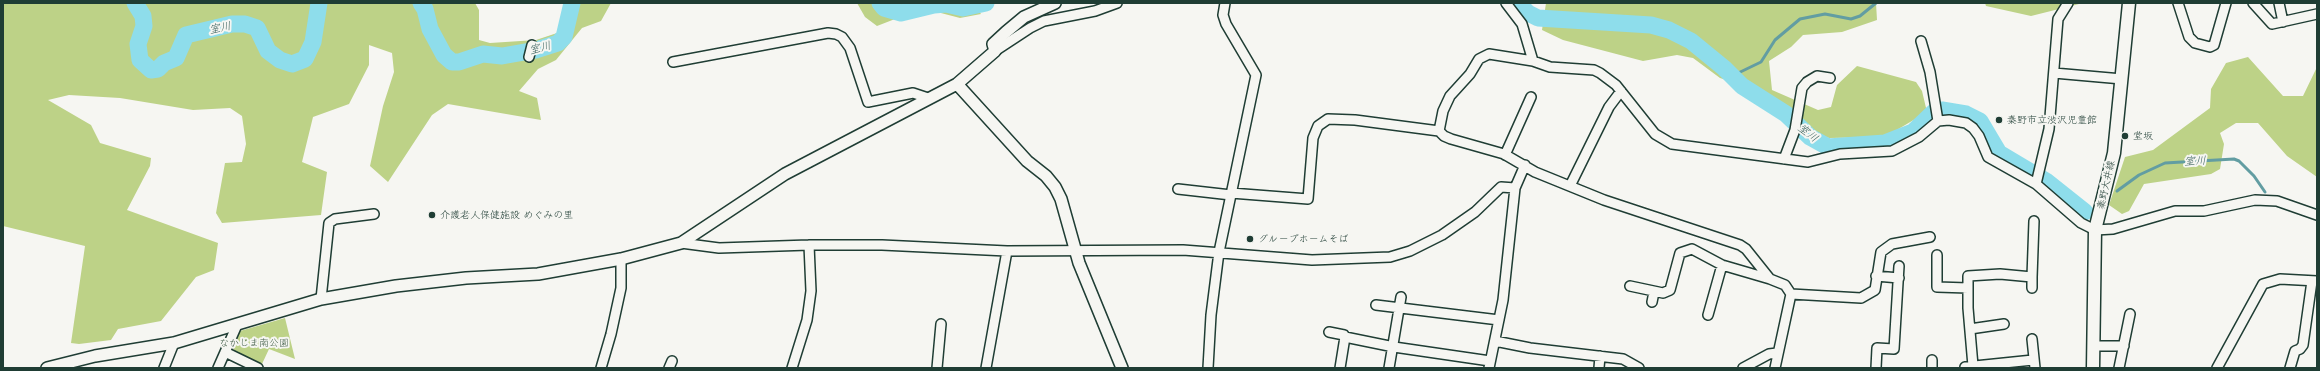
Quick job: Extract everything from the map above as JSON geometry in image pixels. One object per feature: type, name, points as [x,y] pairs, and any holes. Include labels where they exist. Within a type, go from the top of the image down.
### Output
[{"type":"main road","name":"秦野大井線","points":[[2093,368],[2095,230],[2114,153],[2129,3]]},
{"type":"street","points":[[995,51],[993,44],[1006,32],[1024,18],[1056,3]]},
{"type":"street","points":[[47,368],[95,356],[174,343],[321,299],[396,286],[466,278],[538,274],[621,259],[681,243],[785,174],[957,84],[995,51],[1030,28],[1044,21],[1095,11],[1117,3]]},
{"type":"street","points":[[1208,368],[1211,316],[1219,252],[1256,75],[1226,24],[1223,15],[1225,3]]},
{"type":"street","points":[[1506,3],[1513,9],[1522,24],[1533,61]]},
{"type":"street","points":[[2036,183],[2049,129],[2058,19],[2068,3]]},
{"type":"street","points":[[2178,3],[2189,36],[2195,43],[2210,47],[2214,44],[2226,3]]},
{"type":"street","points":[[2253,3],[2272,24],[2317,14]]},
{"type":"street","points":[[2279,3],[2284,22]]},
{"type":"street","points":[[673,62],[836,34],[842,37],[850,48],[868,102],[913,93],[928,98]]},
{"type":"street","points":[[1921,41],[1930,72],[1938,119]]},
{"type":"street","points":[[529,57],[532,45]]},
{"type":"street","points":[[1439,131],[1443,111],[1450,96],[1470,74],[1479,59],[1489,54],[1533,61],[1550,67],[1594,70],[1610,80],[1621,91],[1655,134],[1672,144],[1808,162],[1840,154],[1892,151],[1919,137],[1938,119],[1966,123],[1979,136],[1988,157],[2036,183],[2081,223],[2095,230],[2113,229],[2175,211],[2204,211],[2255,200],[2277,201],[2317,215]]},
{"type":"street","points":[[2054,73],[2122,79]]},
{"type":"street","points":[[1784,159],[1795,130],[1802,88],[1807,82],[1817,76],[1830,78]]},
{"type":"street","points":[[957,84],[1027,161],[1046,176],[1055,187],[1061,198],[1076,252],[1122,368]]},
{"type":"street","points":[[1570,186],[1609,107],[1621,91]]},
{"type":"street","points":[[1505,155],[1531,97]]},
{"type":"street","points":[[1178,189],[1231,194],[1308,198],[1313,138],[1318,126],[1328,119],[1355,120],[1439,131],[1444,136],[1451,139],[1505,155],[1535,172],[1604,200],[1740,245],[1770,279]]},
{"type":"street","points":[[1329,332],[1344,335],[1345,337],[1490,365],[1499,320],[1515,188],[1525,165]]},
{"type":"street","points":[[681,243],[719,248],[809,245],[882,245],[1007,251],[1076,252],[1133,248],[1219,252],[1312,260],[1390,257],[1410,251],[1442,235],[1475,212],[1501,187],[1515,188]]},
{"type":"street","points":[[321,299],[329,223],[335,219],[374,214]]},
{"type":"street","points":[[2032,288],[2034,221]]},
{"type":"street","points":[[1791,294],[1861,298],[1875,290],[1881,252],[1892,244],[1930,237]]},
{"type":"street","points":[[792,368],[807,320],[811,291],[809,245]]},
{"type":"street","points":[[1630,286],[1663,293],[1670,290],[1680,253],[1692,249],[1722,264],[1785,285],[1791,294],[1777,352],[1775,368]]},
{"type":"street","points":[[986,368],[1007,251]]},
{"type":"street","points":[[1937,255],[1937,287],[1968,288]]},
{"type":"street","points":[[601,368],[611,334],[621,288],[621,259]]},
{"type":"street","points":[[1708,315],[1722,264]]},
{"type":"street","points":[[1876,368],[1877,348],[1894,348],[1899,266]]},
{"type":"street","points":[[2032,277],[2000,274],[1968,276],[1970,329],[1969,366],[2034,364],[2032,339]]},
{"type":"street","points":[[1876,276],[1899,278]]},
{"type":"street","points":[[2217,368],[2262,284],[2280,279],[2314,281],[2303,345],[2295,351],[2290,368]]},
{"type":"street","points":[[1652,302],[1654,292]]},
{"type":"street","points":[[1389,368],[1394,347],[1401,297]]},
{"type":"street","points":[[1376,305],[1499,320]]},
{"type":"street","points":[[2119,368],[2130,314]]},
{"type":"street","points":[[937,368],[941,324]]},
{"type":"street","points":[[1970,329],[2004,324]]},
{"type":"street","points":[[218,368],[236,325]]},
{"type":"street","points":[[1340,368],[1345,337]]},
{"type":"street","points":[[1495,341],[1530,348],[1623,359],[1639,368]]},
{"type":"street","points":[[164,368],[174,343]]},
{"type":"street","points":[[2093,346],[2124,346]]},
{"type":"street","points":[[225,352],[258,368]]},
{"type":"street","points":[[1743,368],[1777,352]]},
{"type":"street","points":[[1599,368],[1600,356]]},
{"type":"green space","points":[[3,3],[475,3],[479,10],[479,40],[490,43],[536,40],[557,33],[574,17],[576,3],[611,3],[601,21],[582,28],[556,60],[538,69],[519,91],[537,98],[541,120],[448,104],[432,115],[388,182],[370,166],[383,106],[394,72],[392,53],[369,45],[369,65],[349,104],[313,117],[302,162],[327,172],[321,215],[222,223],[216,213],[225,163],[242,162],[246,144],[242,116],[230,108],[193,110],[120,98],[69,95],[48,100],[91,125],[100,143],[151,158],[150,166],[127,210],[218,243],[214,270],[196,277],[161,321],[118,329],[111,340],[79,344],[71,343],[85,246],[3,226]]},
{"type":"green space","points":[[857,3],[973,3],[981,14],[960,18],[937,12],[895,19],[877,26],[865,17]]},
{"type":"green space","points":[[1546,3],[1876,3],[1877,20],[1842,32],[1803,35],[1791,47],[1769,61],[1772,90],[1818,110],[1831,107],[1837,85],[1857,66],[1916,82],[1922,91],[1927,112],[1885,137],[1829,138],[1817,134],[1768,94],[1720,78],[1693,58],[1677,55],[1643,61],[1563,40],[1542,30]]},
{"type":"green space","points":[[1985,3],[2083,3],[2031,16],[1986,6]]},
{"type":"green space","points":[[2248,57],[2283,96],[2303,96],[2317,67],[2317,177],[2287,156],[2258,123],[2236,123],[2220,133],[2224,144],[2220,169],[2211,174],[2144,184],[2129,211],[2122,214],[2109,205],[2125,157],[2153,150],[2210,108],[2211,89],[2226,63]]},
{"type":"green space","name":"なかじま南公園","points":[[285,318],[295,359],[269,349],[262,364],[234,352],[233,347],[240,331]]},
{"type":"waterway","name":"室川","points":[[135,3],[143,16],[144,26],[138,44],[140,60],[151,70],[158,69],[164,63],[176,58],[186,35],[232,24],[245,24],[257,28],[268,51],[280,60],[292,64],[305,59],[313,42],[319,3]]},
{"type":"waterway","name":"室川","points":[[421,3],[425,9],[430,29],[444,55],[452,62],[459,62],[483,54],[502,56],[536,50],[558,43],[564,37],[572,3]]},
{"type":"waterway","name":"室川","points":[[880,3],[884,8],[901,13],[934,5],[946,4],[963,8],[986,3]]},
{"type":"waterway","name":"室川","points":[[1518,3],[1528,13],[1538,18],[1651,25],[1669,30],[1691,41],[1724,68],[1742,86],[1786,114],[1810,137],[1828,147],[1885,143],[1913,132],[1934,112],[1942,110],[1966,114],[1980,121],[1999,153],[2046,181],[2085,212]]},
{"type":"waterway","points":[[1732,76],[1761,62],[1775,40],[1800,19],[1825,14],[1851,19],[1860,16],[1876,3]]},
{"type":"waterway","name":"室川","points":[[2117,191],[2139,175],[2165,163],[2234,159],[2239,161],[2254,176],[2265,192]]},
{"type":"place","name":"秦野市立渋沢児童館","points":[[1999,120]]},
{"type":"place","name":"堂坂","points":[[2125,136]]},
{"type":"place","name":"介護老人保健施設 めぐみの里","points":[[432,215]]},
{"type":"place","name":"グループホームそば","points":[[1250,239]]}]
